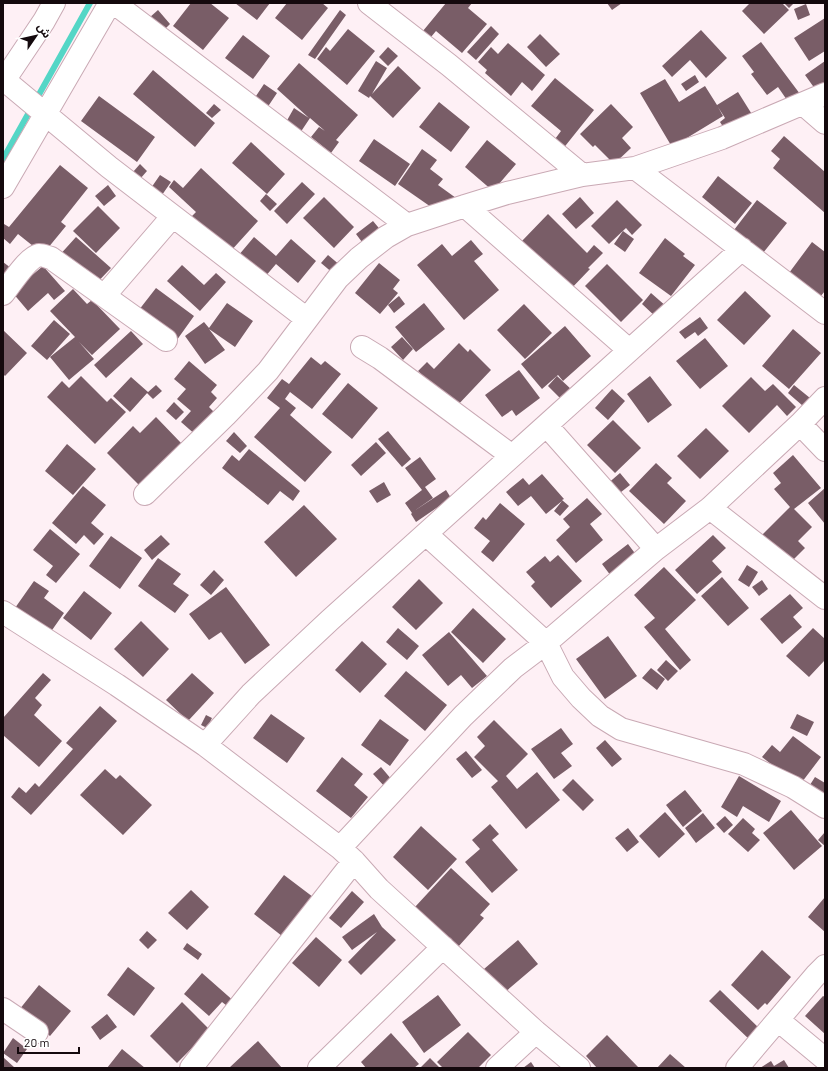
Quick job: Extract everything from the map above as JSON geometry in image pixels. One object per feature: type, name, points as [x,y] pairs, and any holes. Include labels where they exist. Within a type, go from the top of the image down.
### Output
[{"type":"street","points":[[54,3],[44,21],[4,80],[45,115],[172,217],[307,319]]},
{"type":"street","points":[[3,187],[110,3]]},
{"type":"street","points":[[114,3],[407,225]]},
{"type":"street","points":[[369,3],[449,65],[582,174]]},
{"type":"street","points":[[145,494],[226,415],[268,370],[338,278],[359,258],[386,237],[407,225],[507,193],[582,174],[635,168],[722,138],[825,94]]},
{"type":"street","points":[[803,104],[825,123]]},
{"type":"street","points":[[635,168],[825,313]]},
{"type":"street","points":[[464,206],[629,350]]},
{"type":"street","points":[[104,296],[172,217]]},
{"type":"street","points":[[205,745],[251,694],[330,620],[742,249]]},
{"type":"street","points":[[3,294],[28,262],[39,255],[44,255],[51,258],[166,340]]},
{"type":"street","points":[[362,347],[380,358],[512,456]]},
{"type":"street","points":[[191,1068],[347,855],[463,716],[513,668],[546,643],[656,549],[710,508],[800,424],[825,398]]},
{"type":"street","points":[[800,424],[825,450]]},
{"type":"street","points":[[547,426],[656,549]]},
{"type":"street","points":[[710,508],[825,598]]},
{"type":"street","points":[[426,534],[546,643],[563,677],[600,716],[621,729],[744,764],[793,787],[825,807]]},
{"type":"street","points":[[3,612],[205,745],[347,855],[379,889],[536,1032],[578,1068]]},
{"type":"street","points":[[319,1068],[443,946]]},
{"type":"street","points":[[737,1068],[825,966]]},
{"type":"street","points":[[3,1009],[37,1032]]},
{"type":"street","points":[[778,1020],[825,1059]]},
{"type":"street","points":[[497,1068],[536,1032]]},
{"type":"building","points":[[191,3],[210,3],[229,18],[203,50],[173,26]]},
{"type":"building","points":[[235,3],[270,3],[257,20]]},
{"type":"building","points":[[287,3],[322,3],[328,8],[302,40],[275,18]]},
{"type":"building","points":[[446,3],[472,3],[468,8],[487,24],[462,53],[436,31],[426,43],[418,37]]},
{"type":"building","points":[[607,3],[622,3],[612,10]]},
{"type":"building","points":[[750,3],[782,3],[789,10],[764,34],[742,11]]},
{"type":"building","points":[[784,3],[794,3],[789,8]]},
{"type":"building","points":[[806,4],[810,15],[798,20],[794,9]]},
{"type":"building","points":[[158,10],[170,24],[162,32],[149,18]]},
{"type":"building","points":[[340,10],[346,15],[315,59],[308,55]]},
{"type":"building","points":[[825,18],[825,51],[809,61],[794,38]]},
{"type":"building","points":[[491,26],[499,34],[476,60],[467,52]]},
{"type":"building","points":[[348,29],[375,51],[347,85],[317,59],[326,47],[330,51]]},
{"type":"building","points":[[701,30],[727,58],[706,78],[690,60],[672,77],[662,66]]},
{"type":"building","points":[[540,34],[560,54],[546,67],[527,47]]},
{"type":"building","points":[[243,35],[270,56],[253,79],[225,58]]},
{"type":"building","points":[[761,42],[800,94],[789,103],[778,87],[767,95],[751,74],[754,72],[742,56]]},
{"type":"building","points":[[508,43],[545,75],[532,91],[522,82],[511,96],[485,73],[487,70],[478,62],[491,47],[498,54]]},
{"type":"building","points":[[388,47],[398,56],[388,66],[379,57]]},
{"type":"building","points":[[376,61],[387,68],[372,94],[398,66],[421,88],[393,118],[370,96],[369,98],[358,91]]},
{"type":"building","points":[[825,61],[825,88],[818,93],[805,75]]},
{"type":"building","points":[[299,63],[358,115],[336,140],[339,142],[331,153],[311,137],[319,127],[325,131],[310,118],[300,133],[285,124],[294,108],[309,118],[277,89]]},
{"type":"building","points":[[153,70],[215,123],[195,147],[133,94]]},
{"type":"building","points":[[695,75],[699,82],[686,91],[681,84]]},
{"type":"building","points":[[555,78],[594,110],[562,150],[552,143],[561,131],[531,106]]},
{"type":"building","points":[[665,79],[679,102],[705,86],[717,105],[738,92],[753,116],[727,133],[720,122],[725,118],[718,107],[723,116],[672,147],[640,93]]},
{"type":"building","points":[[264,84],[277,93],[267,108],[254,99]]},
{"type":"building","points":[[99,96],[155,137],[137,162],[81,121]]},
{"type":"building","points":[[439,102],[470,127],[451,152],[419,127]]},
{"type":"building","points":[[214,104],[221,110],[212,118],[206,113]]},
{"type":"building","points":[[611,104],[633,127],[622,138],[631,148],[614,164],[595,145],[593,147],[580,134]]},
{"type":"building","points":[[784,136],[825,172],[825,213],[773,168],[780,159],[771,151]]},
{"type":"building","points":[[374,139],[410,164],[395,186],[359,161]]},
{"type":"building","points":[[487,140],[516,164],[493,191],[465,167]]},
{"type":"building","points":[[251,142],[285,174],[267,194],[232,163]]},
{"type":"building","points":[[422,149],[437,160],[430,169],[443,179],[438,185],[456,198],[444,216],[398,184]]},
{"type":"building","points":[[140,164],[147,171],[140,179],[133,172]]},
{"type":"building","points":[[60,165],[88,188],[61,222],[66,226],[43,254],[18,234],[10,244],[3,238],[3,225],[4,224],[9,227]]},
{"type":"building","points":[[201,168],[258,221],[229,253],[191,217],[196,212],[169,187],[174,180],[183,188]]},
{"type":"building","points":[[160,175],[171,182],[162,195],[151,188]]},
{"type":"building","points":[[718,176],[752,203],[735,224],[702,197]]},
{"type":"building","points":[[302,182],[315,194],[287,224],[274,211]]},
{"type":"building","points":[[108,185],[116,196],[104,206],[95,196]]},
{"type":"building","points":[[266,194],[277,204],[270,211],[260,201]]},
{"type":"building","points":[[324,197],[354,227],[334,248],[303,218]]},
{"type":"building","points":[[580,197],[594,213],[576,229],[562,214]]},
{"type":"building","points":[[617,200],[642,225],[632,235],[626,228],[609,244],[591,226]]},
{"type":"building","points":[[757,200],[787,223],[763,253],[734,230]]},
{"type":"building","points":[[98,206],[120,228],[96,253],[73,231]]},
{"type":"building","points":[[548,214],[587,253],[594,245],[603,253],[568,292],[521,242]]},
{"type":"building","points":[[373,221],[383,233],[365,246],[356,234]]},
{"type":"building","points":[[623,231],[634,239],[625,252],[614,244]]},
{"type":"building","points":[[76,237],[111,268],[91,289],[57,258]]},
{"type":"building","points":[[254,237],[276,256],[291,239],[316,261],[298,283],[276,264],[264,278],[238,256]]},
{"type":"building","points":[[665,238],[685,254],[683,256],[695,265],[671,296],[639,273]]},
{"type":"building","points":[[471,240],[483,254],[474,261],[499,290],[464,320],[417,265],[442,244],[452,256]]},
{"type":"building","points":[[812,242],[825,252],[825,291],[820,297],[789,273]]},
{"type":"building","points":[[328,255],[341,266],[334,274],[321,263]]},
{"type":"building","points":[[3,262],[11,268],[3,279]]},
{"type":"building","points":[[379,263],[400,280],[393,289],[398,293],[380,314],[355,293]]},
{"type":"building","points":[[607,264],[643,300],[621,322],[585,286]]},
{"type":"building","points":[[182,265],[204,285],[216,273],[226,282],[200,311],[167,281]]},
{"type":"building","points":[[43,266],[65,291],[54,300],[48,293],[28,311],[12,292]]},
{"type":"building","points":[[156,288],[194,316],[174,344],[135,315]]},
{"type":"building","points":[[73,289],[87,304],[92,300],[120,329],[92,355],[79,342],[94,359],[69,380],[50,357],[75,337],[50,311]]},
{"type":"building","points":[[745,291],[771,316],[744,345],[717,320]]},
{"type":"building","points":[[651,293],[667,307],[657,318],[642,304]]},
{"type":"building","points":[[399,296],[405,304],[394,313],[388,305]]},
{"type":"building","points":[[227,303],[253,321],[235,347],[209,329],[225,350],[205,364],[185,336],[204,322],[209,328]]},
{"type":"building","points":[[424,303],[445,329],[416,352],[395,327]]},
{"type":"building","points":[[524,304],[552,333],[525,359],[497,330]]},
{"type":"building","points":[[700,317],[708,328],[698,336],[695,332],[685,339],[679,332]]},
{"type":"building","points":[[54,320],[70,334],[47,360],[31,346]]},
{"type":"building","points":[[565,326],[591,356],[563,381],[558,375],[542,389],[521,364]]},
{"type":"building","points":[[793,329],[821,353],[789,389],[762,366]]},
{"type":"building","points":[[3,330],[27,353],[5,376],[3,374]]},
{"type":"building","points":[[131,331],[143,344],[106,378],[94,365]]},
{"type":"building","points":[[402,337],[413,349],[403,360],[391,347]]},
{"type":"building","points":[[705,338],[728,366],[700,389],[676,361]]},
{"type":"building","points":[[459,343],[468,352],[470,349],[491,370],[455,408],[418,371],[427,362],[434,369]]},
{"type":"building","points":[[311,357],[321,365],[325,361],[341,374],[312,409],[290,392],[285,399],[296,408],[290,415],[332,452],[305,482],[254,437],[280,408],[267,398],[282,379],[289,384]]},
{"type":"building","points":[[189,361],[217,385],[211,392],[217,398],[209,407],[216,414],[197,436],[181,422],[191,411],[177,399],[186,389],[174,379]]},
{"type":"building","points":[[519,370],[540,398],[516,416],[512,410],[502,417],[485,395]]},
{"type":"building","points":[[81,376],[107,402],[111,398],[126,412],[95,444],[47,397],[62,381],[69,388]]},
{"type":"building","points":[[557,376],[573,391],[563,401],[548,386]]},
{"type":"building","points":[[650,376],[672,405],[648,423],[627,394]]},
{"type":"building","points":[[131,377],[148,392],[130,412],[113,396]]},
{"type":"building","points":[[751,377],[765,391],[773,384],[796,407],[787,416],[777,405],[749,433],[722,406]]},
{"type":"building","points":[[348,383],[378,408],[352,439],[322,414]]},
{"type":"building","points":[[156,385],[162,391],[153,399],[147,393]]},
{"type":"building","points":[[794,385],[810,398],[803,406],[788,393]]},
{"type":"building","points":[[612,389],[625,401],[608,420],[595,408]]},
{"type":"building","points":[[174,402],[184,412],[176,420],[166,411]]},
{"type":"building","points":[[156,417],[182,444],[140,486],[107,453],[133,426],[140,433]]},
{"type":"building","points":[[613,420],[641,448],[615,473],[587,445]]},
{"type":"building","points":[[706,428],[729,451],[700,479],[677,456]]},
{"type":"building","points":[[388,431],[411,459],[402,467],[378,439]]},
{"type":"building","points":[[234,432],[247,446],[240,453],[226,441]]},
{"type":"building","points":[[376,442],[386,453],[361,476],[351,465]]},
{"type":"building","points":[[67,444],[96,469],[73,495],[45,471]]},
{"type":"building","points":[[249,449],[300,491],[293,501],[280,491],[268,505],[222,468],[232,455],[239,461]]},
{"type":"building","points":[[793,455],[821,488],[794,509],[812,527],[798,541],[805,548],[789,564],[761,536],[790,507],[774,489],[781,483],[773,473]]},
{"type":"building","points":[[420,457],[436,479],[425,487],[433,498],[414,511],[446,490],[451,498],[416,522],[405,503],[422,490],[405,468]]},
{"type":"building","points":[[656,463],[672,478],[667,483],[686,501],[664,524],[629,491]]},
{"type":"building","points":[[620,473],[630,485],[616,496],[606,485]]},
{"type":"building","points":[[542,474],[564,499],[562,500],[569,506],[560,516],[554,511],[562,501],[546,514],[531,496],[518,506],[506,492],[523,478],[529,485]]},
{"type":"building","points":[[384,482],[391,495],[377,503],[369,491]]},
{"type":"building","points":[[83,486],[106,505],[91,523],[104,534],[94,545],[84,535],[76,544],[52,523]]},
{"type":"building","points":[[825,488],[825,524],[808,503]]},
{"type":"building","points":[[587,498],[602,514],[590,524],[603,540],[576,563],[556,540],[570,527],[563,519]]},
{"type":"building","points":[[500,503],[525,524],[493,562],[481,552],[490,541],[474,528],[483,517],[486,520]]},
{"type":"building","points":[[304,505],[337,539],[296,577],[264,542]]},
{"type":"building","points":[[50,529],[80,554],[56,583],[46,575],[53,566],[33,550]]},
{"type":"building","points":[[161,535],[170,544],[152,560],[144,550]]},
{"type":"building","points":[[713,535],[726,548],[712,561],[722,572],[697,594],[675,570]]},
{"type":"building","points":[[111,536],[142,558],[120,589],[89,566]]},
{"type":"building","points":[[628,544],[637,556],[611,576],[602,564]]},
{"type":"building","points":[[558,555],[582,581],[551,608],[531,586],[535,582],[526,572],[545,556],[550,562]]},
{"type":"building","points":[[158,558],[181,574],[173,584],[189,595],[175,613],[138,586]]},
{"type":"building","points":[[747,565],[758,572],[749,587],[738,580]]},
{"type":"building","points":[[664,567],[696,600],[665,629],[691,660],[680,670],[644,627],[655,618],[634,595]]},
{"type":"building","points":[[214,570],[224,580],[211,595],[200,585]]},
{"type":"building","points":[[722,577],[749,608],[728,626],[701,596]]},
{"type":"building","points":[[419,579],[443,603],[416,630],[392,607]]},
{"type":"building","points":[[762,580],[768,589],[759,596],[752,587]]},
{"type":"building","points":[[34,581],[49,591],[44,598],[64,613],[50,633],[15,608]]},
{"type":"building","points":[[226,587],[270,645],[245,664],[221,632],[209,640],[189,614]]},
{"type":"building","points":[[84,591],[112,613],[91,640],[63,618]]},
{"type":"building","points":[[790,594],[803,608],[793,617],[802,627],[782,644],[760,619]]},
{"type":"building","points":[[473,608],[506,639],[483,663],[451,632]]},
{"type":"building","points":[[141,621],[169,649],[143,677],[114,649]]},
{"type":"building","points":[[398,628],[419,646],[407,660],[386,642]]},
{"type":"building","points":[[813,628],[825,639],[825,660],[809,677],[786,656]]},
{"type":"building","points":[[449,632],[487,676],[472,688],[461,675],[448,686],[422,655]]},
{"type":"building","points":[[608,636],[637,676],[605,699],[576,659]]},
{"type":"building","points":[[362,641],[387,664],[360,693],[335,670]]},
{"type":"building","points":[[666,660],[678,671],[668,681],[657,670]]},
{"type":"building","points":[[651,668],[665,679],[657,690],[642,678]]},
{"type":"building","points":[[406,671],[447,705],[425,731],[384,696]]},
{"type":"building","points":[[43,673],[51,680],[35,698],[42,705],[34,715],[62,741],[39,767],[3,735],[3,718]]},
{"type":"building","points":[[192,673],[214,693],[188,721],[166,700]]},
{"type":"building","points":[[100,706],[117,721],[31,815],[11,797],[19,787],[26,793],[35,783],[39,787],[73,749],[66,743]]},
{"type":"building","points":[[271,714],[305,738],[287,763],[253,738]]},
{"type":"building","points":[[797,714],[814,722],[807,736],[790,728]]},
{"type":"building","points":[[206,715],[212,718],[207,728],[201,725]]},
{"type":"building","points":[[380,719],[409,740],[390,766],[361,745]]},
{"type":"building","points":[[494,720],[528,754],[506,776],[517,789],[537,772],[560,800],[526,829],[491,787],[498,781],[474,757],[485,746],[477,737]]},
{"type":"building","points":[[561,728],[573,744],[561,753],[572,766],[554,779],[531,749]]},
{"type":"building","points":[[793,736],[821,757],[799,786],[762,757],[772,745],[780,752]]},
{"type":"building","points":[[605,740],[622,759],[612,767],[596,748]]},
{"type":"building","points":[[466,751],[482,770],[472,778],[456,759]]},
{"type":"building","points":[[342,757],[363,774],[354,785],[368,797],[351,818],[316,791]]},
{"type":"building","points":[[381,767],[392,780],[385,787],[373,774]]},
{"type":"building","points":[[105,769],[116,779],[120,775],[152,805],[123,835],[80,795]]},
{"type":"building","points":[[739,776],[781,801],[769,822],[743,806],[737,817],[721,807]]},
{"type":"building","points":[[815,777],[825,783],[825,799],[808,788]]},
{"type":"building","points":[[573,779],[594,800],[583,811],[562,790]]},
{"type":"building","points":[[685,790],[702,811],[683,827],[666,805]]},
{"type":"building","points":[[791,810],[822,846],[794,870],[763,833]]},
{"type":"building","points":[[665,812],[685,834],[659,858],[639,836]]},
{"type":"building","points":[[703,813],[715,828],[696,843],[685,828]]},
{"type":"building","points":[[725,816],[733,825],[724,833],[716,824]]},
{"type":"building","points":[[743,818],[755,829],[752,833],[760,840],[748,852],[728,834]]},
{"type":"building","points":[[490,824],[499,834],[492,840],[518,870],[492,893],[465,862],[480,849],[472,840]]},
{"type":"building","points":[[421,826],[457,859],[428,890],[393,857]]},
{"type":"building","points":[[628,828],[639,842],[627,852],[615,838]]},
{"type":"building","points":[[825,832],[825,846],[818,840]]},
{"type":"building","points":[[451,868],[490,904],[480,915],[484,918],[458,947],[415,907]]},
{"type":"building","points":[[284,875],[313,897],[282,936],[254,914]]},
{"type":"building","points":[[191,890],[209,907],[187,930],[168,913]]},
{"type":"building","points":[[352,891],[364,902],[341,928],[329,918]]},
{"type":"building","points":[[825,897],[825,932],[808,917]]},
{"type":"building","points":[[374,914],[382,927],[396,940],[361,975],[348,962],[377,932],[352,950],[342,937]]},
{"type":"building","points":[[147,931],[157,940],[148,949],[139,940]]},
{"type":"building","points":[[316,937],[342,960],[319,987],[292,963]]},
{"type":"building","points":[[518,940],[538,964],[504,993],[484,969]]},
{"type":"building","points":[[187,943],[202,954],[198,960],[183,949]]},
{"type":"building","points":[[762,950],[791,977],[767,1005],[765,1003],[758,1010],[731,985]]},
{"type":"building","points":[[128,967],[155,988],[134,1016],[107,995]]},
{"type":"building","points":[[202,973],[236,1003],[231,1009],[222,1002],[209,1016],[184,994]]},
{"type":"building","points":[[39,985],[71,1011],[50,1036],[19,1010]]},
{"type":"building","points":[[720,990],[761,1030],[751,1041],[709,1001]]},
{"type":"building","points":[[438,995],[461,1025],[424,1053],[402,1022]]},
{"type":"building","points":[[823,996],[825,997],[825,1034],[805,1016]]},
{"type":"building","points":[[182,1002],[210,1030],[177,1063],[150,1036]]},
{"type":"building","points":[[107,1014],[117,1027],[100,1040],[91,1027]]},
{"type":"building","points":[[468,1032],[491,1055],[478,1068],[443,1068],[437,1062]]},
{"type":"building","points":[[391,1033],[419,1064],[414,1068],[366,1068],[361,1062]]},
{"type":"building","points":[[607,1035],[639,1068],[597,1068],[586,1056]]},
{"type":"building","points":[[13,1038],[27,1049],[17,1063],[3,1053]]},
{"type":"building","points":[[258,1041],[282,1068],[229,1068]]},
{"type":"building","points":[[122,1049],[145,1068],[107,1068]]},
{"type":"building","points":[[670,1054],[686,1068],[657,1068]]},
{"type":"building","points":[[3,1057],[15,1068],[3,1068]]},
{"type":"building","points":[[430,1058],[440,1068],[420,1068]]},
{"type":"building","points":[[784,1060],[789,1068],[760,1068],[771,1061],[774,1066]]},
{"type":"building","points":[[531,1062],[535,1068],[523,1068]]},
{"type":"waterway","points":[[3,159],[90,3]]}]
